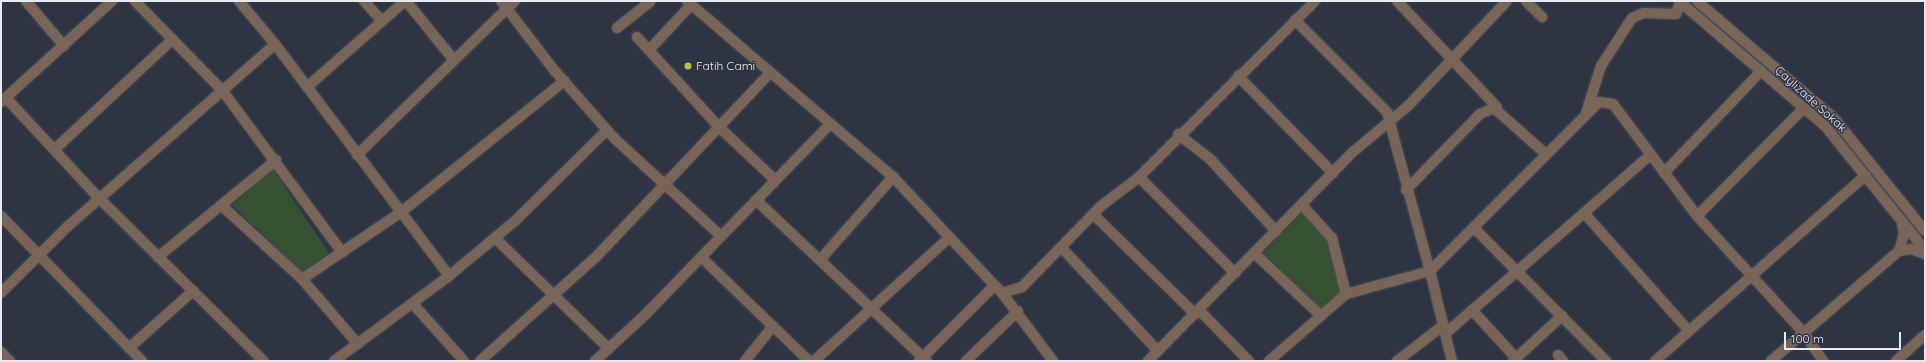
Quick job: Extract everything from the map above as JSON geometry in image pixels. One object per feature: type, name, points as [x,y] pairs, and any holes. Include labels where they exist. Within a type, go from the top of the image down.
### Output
[{"type":"street","points":[[26,1],[64,46]]},
{"type":"street","points":[[112,1],[4,100],[54,149],[99,198],[264,361]]},
{"type":"street","points":[[135,1],[222,90],[276,160],[342,252]]},
{"type":"street","points":[[239,1],[275,44],[400,213],[449,276]]},
{"type":"street","points":[[364,1],[381,20]]},
{"type":"street","points":[[307,87],[381,20],[405,1],[454,60]]},
{"type":"street","points":[[357,155],[454,60],[503,5],[515,1]]},
{"type":"street","points":[[617,28],[651,1]]},
{"type":"street","points":[[1002,293],[1022,287],[1093,214],[1139,176],[1178,134],[1315,1]]},
{"type":"street","points":[[1397,1],[1497,107],[1546,154]]},
{"type":"street","points":[[1148,361],[1302,206],[1354,151],[1391,122],[1454,60],[1507,1]]},
{"type":"street","points":[[1526,1],[1542,17]]},
{"type":"street","points":[[1586,114],[1601,66],[1632,18],[1644,13],[1676,14],[1679,1]]},
{"type":"street","name":"Çaylızade Sokak","points":[[1679,1],[1836,137],[1925,250]]},
{"type":"street","name":"Çaylızade Sokak","points":[[1697,1],[1833,117],[1925,231]]},
{"type":"street","points":[[648,50],[689,3],[769,74],[893,177],[1018,311],[1053,361]]},
{"type":"street","points":[[503,5],[564,81],[607,130],[665,186],[721,236]]},
{"type":"street","points":[[1296,20],[1387,112],[1391,122],[1406,190],[1430,271],[1452,361]]},
{"type":"street","points":[[637,37],[719,127],[776,180]]},
{"type":"street","points":[[54,149],[173,39]]},
{"type":"street","points":[[1,293],[99,198],[275,44]]},
{"type":"street","points":[[1664,173],[1761,71]]},
{"type":"street","points":[[480,361],[555,295],[665,186],[769,74]]},
{"type":"street","points":[[1238,76],[1333,173]]},
{"type":"street","points":[[302,279],[400,213],[564,81]]},
{"type":"street","points":[[1269,361],[1346,294],[1430,271],[1599,102],[1613,104],[1697,216],[1803,332],[1823,361]]},
{"type":"street","points":[[1406,190],[1480,114],[1497,107]]},
{"type":"street","points":[[1697,216],[1804,108]]},
{"type":"street","points":[[595,361],[609,349],[701,257],[829,125]]},
{"type":"street","points":[[334,361],[449,276],[495,238],[607,130]]},
{"type":"street","points":[[1178,134],[1210,159],[1276,231]]},
{"type":"street","points":[[1397,361],[1472,310],[1519,272],[1650,155]]},
{"type":"street","points":[[158,257],[276,160]]},
{"type":"street","points":[[1655,361],[1866,174]]},
{"type":"street","points":[[1139,176],[1235,274]]},
{"type":"street","points":[[820,260],[893,177]]},
{"type":"street","points":[[756,200],[871,308],[923,360],[995,285]]},
{"type":"street","points":[[221,205],[302,279],[358,344]]},
{"type":"street","points":[[1302,206],[1332,238],[1346,294]]},
{"type":"street","points":[[1584,213],[1689,331]]},
{"type":"street","points":[[1093,214],[1249,361]]},
{"type":"street","points":[[1,216],[38,257],[142,361]]},
{"type":"street","points":[[1900,251],[1904,234],[1901,220]]},
{"type":"street","points":[[1474,228],[1606,361]]},
{"type":"street","points":[[814,361],[950,237]]},
{"type":"street","points":[[495,238],[609,349]]},
{"type":"street","points":[[1061,247],[1158,351]]},
{"type":"street","points":[[1771,361],[1803,332],[1900,251],[1911,249],[1925,254]]},
{"type":"street","points":[[1254,253],[1321,316]]},
{"type":"street","points":[[701,257],[809,361]]},
{"type":"street","points":[[129,348],[193,291]]},
{"type":"street","points":[[412,304],[464,361]]},
{"type":"street","points":[[1472,310],[1515,360],[1562,316]]},
{"type":"street","points":[[966,361],[1018,311]]},
{"type":"street","points":[[745,361],[773,326]]},
{"type":"street","points":[[1896,361],[1925,335]]},
{"type":"street","points":[[1,352],[10,361]]},
{"type":"green space","points":[[273,169],[329,253],[302,272],[232,205]]},
{"type":"green space","points":[[1302,211],[1328,239],[1341,293],[1322,309],[1263,253]]},
{"type":"place","name":"Fatih Cami","points":[[688,66]]}]
